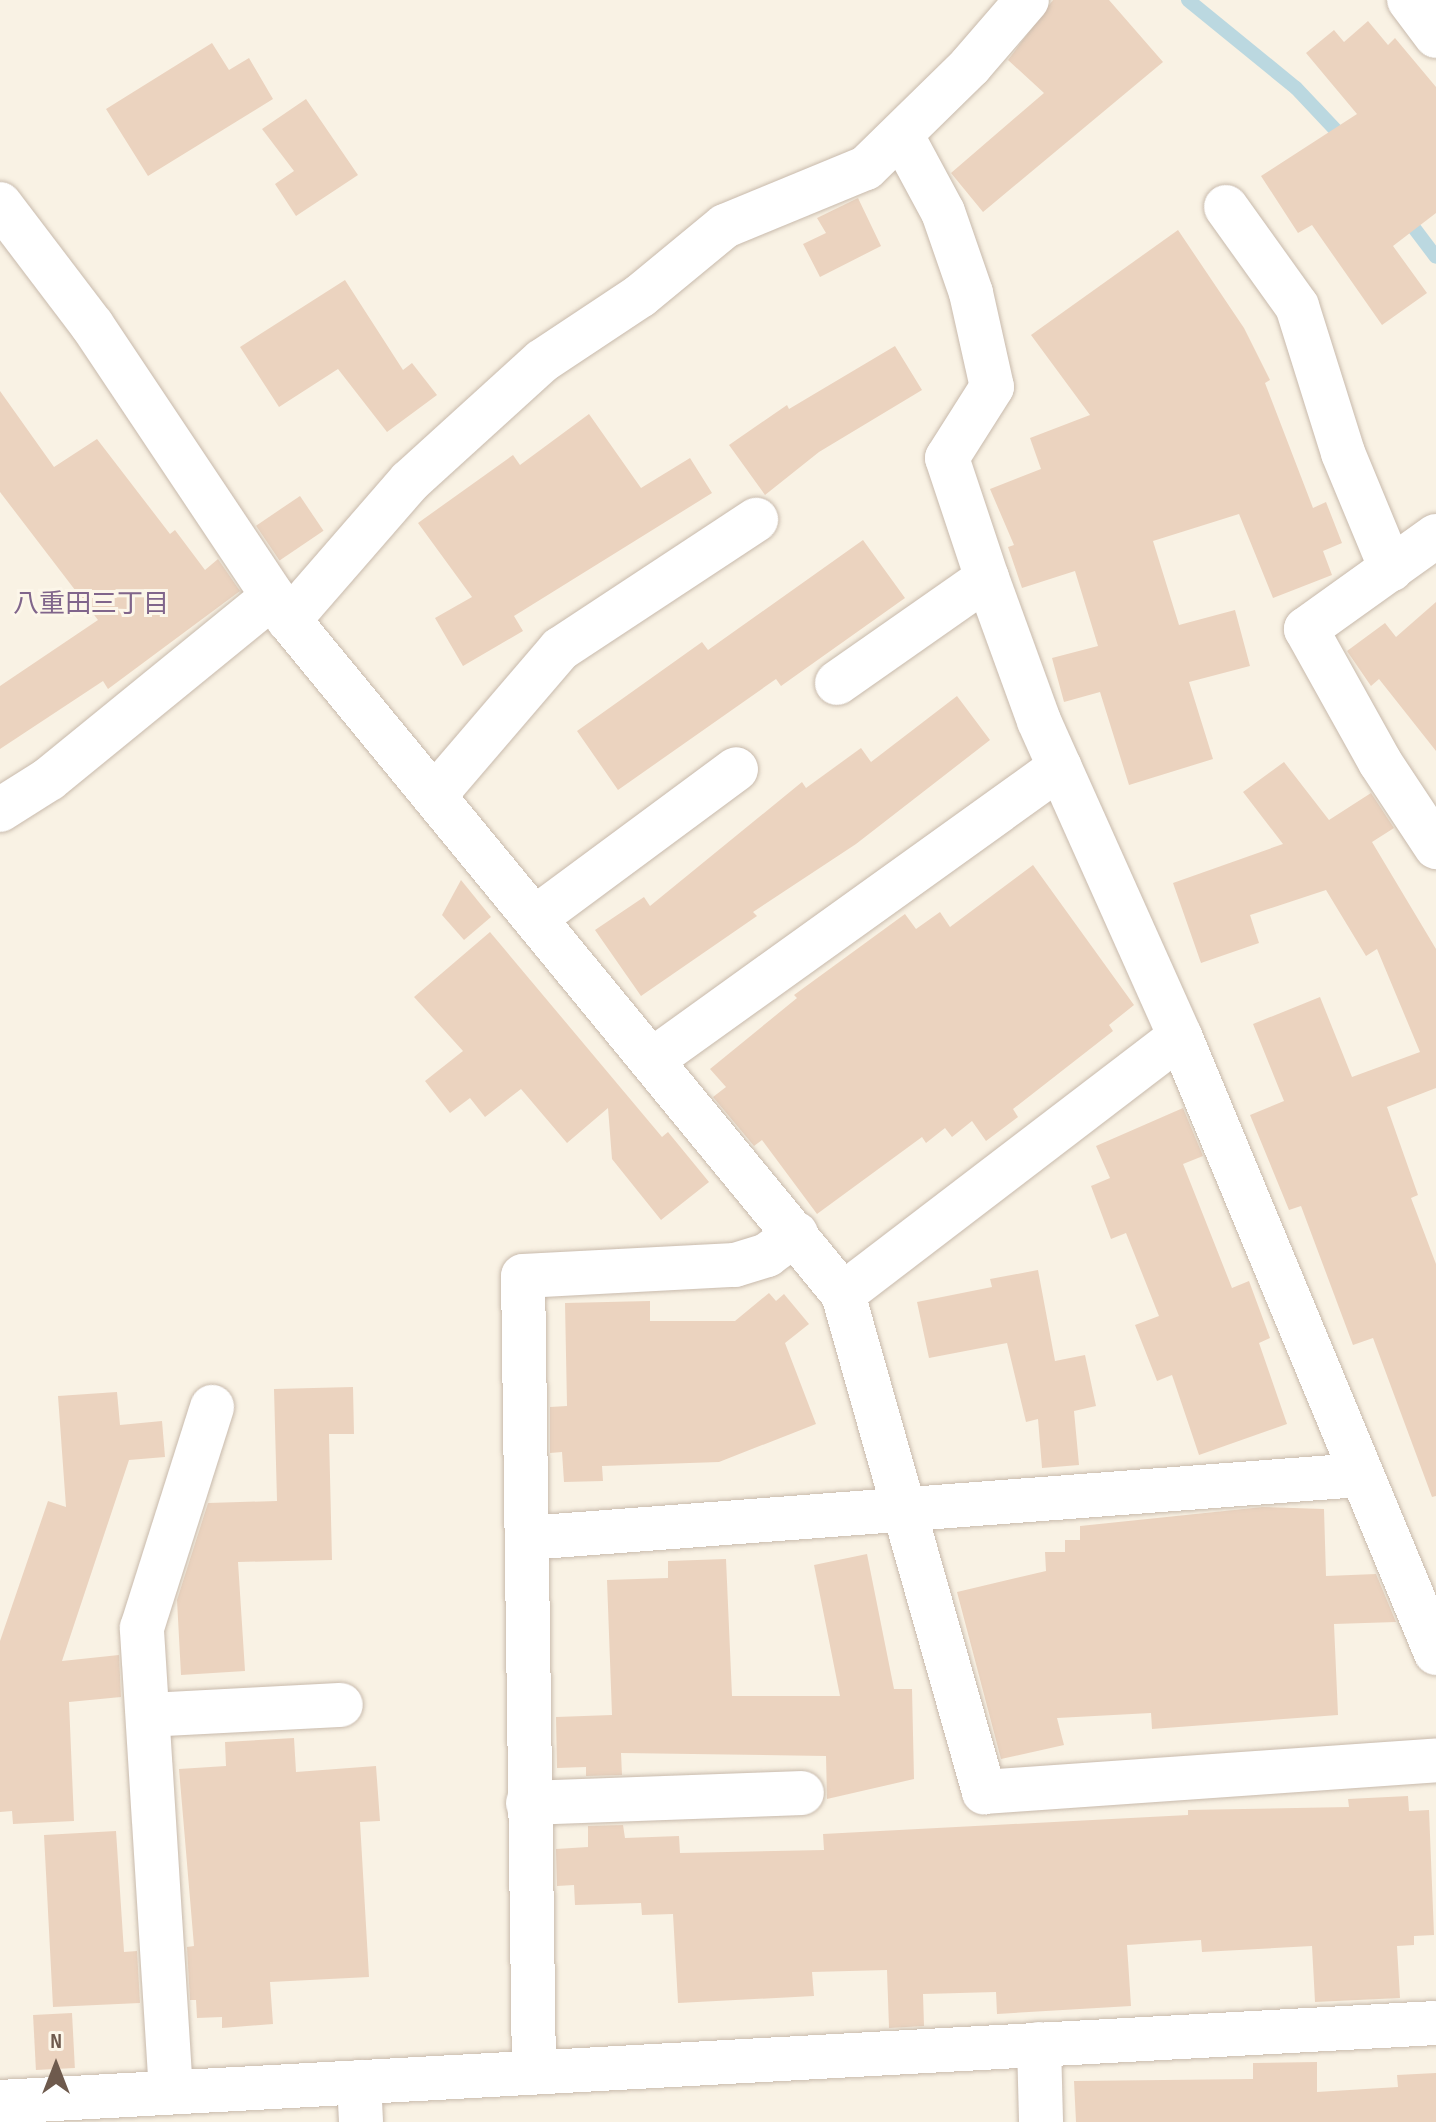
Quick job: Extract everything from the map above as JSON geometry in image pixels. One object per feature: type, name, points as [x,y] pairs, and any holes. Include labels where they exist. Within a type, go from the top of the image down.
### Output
[{"type":"street","points":[[0,810],[49,779],[281,608],[410,481],[542,361],[640,296],[725,226],[866,168],[902,136],[1027,0]]},
{"type":"street","points":[[1409,0],[1436,36]]},
{"type":"street","points":[[902,136],[943,212],[971,293],[992,387],[947,458],[987,578],[1060,767],[1180,1036],[1360,1475],[1434,1644]]},
{"type":"street","points":[[0,204],[92,325],[281,608],[843,1294],[984,1792],[1436,1760]]},
{"type":"street","points":[[1226,207],[1297,306],[1343,453],[1391,569]]},
{"type":"street","points":[[434,796],[560,649],[756,520]]},
{"type":"street","points":[[1436,536],[1306,629],[1380,762],[1436,847]]},
{"type":"street","points":[[837,683],[987,578]]},
{"type":"street","points":[[652,1060],[1060,767]]},
{"type":"street","points":[[535,918],[736,769]]},
{"type":"street","points":[[843,1294],[1180,1036]]},
{"type":"street","points":[[534,2071],[523,1276],[735,1265],[767,1255],[796,1234]]},
{"type":"street","points":[[171,2092],[142,1628],[212,1407]]},
{"type":"street","points":[[527,1538],[903,1512],[1360,1475]]},
{"type":"street","points":[[148,1715],[341,1705]]},
{"type":"street","points":[[528,1803],[802,1793]]},
{"type":"street","points":[[0,2102],[171,2092],[360,2102],[534,2071],[1436,2023]]},
{"type":"street","points":[[1039,2044],[1041,2122]]},
{"type":"building","points":[[1053,0],[1109,0],[1163,62],[983,212],[951,173],[1044,93],[1008,60]]},
{"type":"building","points":[[1368,21],[1388,45],[1395,38],[1436,87],[1436,213],[1393,246],[1427,293],[1382,325],[1312,225],[1298,233],[1261,176],[1357,114],[1306,53],[1334,30],[1344,42]]},
{"type":"building","points":[[212,43],[229,70],[249,58],[273,99],[148,176],[106,109]]},
{"type":"building","points":[[306,99],[358,175],[296,216],[275,184],[294,171],[262,129]]},
{"type":"building","points":[[858,198],[881,246],[820,277],[803,244],[826,233],[817,218]]},
{"type":"building","points":[[1178,230],[1244,328],[1270,380],[1265,383],[1313,508],[1326,502],[1342,543],[1323,551],[1332,575],[1273,598],[1239,514],[1153,541],[1179,625],[1235,610],[1250,666],[1189,682],[1213,759],[1129,785],[1100,692],[1064,702],[1052,658],[1098,646],[1075,571],[1022,588],[1008,547],[1014,545],[990,489],[1041,469],[1030,438],[1090,415],[1031,335]]},
{"type":"building","points":[[345,280],[403,370],[412,363],[437,395],[387,432],[338,369],[279,407],[240,347]]},
{"type":"building","points":[[895,346],[922,390],[819,452],[765,495],[729,445],[787,405],[789,409]]},
{"type":"building","points":[[0,391],[54,467],[97,439],[170,534],[175,530],[205,570],[218,559],[240,591],[108,689],[103,681],[0,749],[0,686],[98,620],[0,492]]},
{"type":"building","points":[[589,414],[641,488],[690,458],[712,493],[514,616],[523,631],[463,666],[435,618],[472,597],[418,523],[513,455],[520,465]]},
{"type":"building","points":[[300,496],[323,531],[280,560],[256,526]]},
{"type":"building","points":[[863,540],[905,598],[781,686],[776,679],[618,790],[577,731],[702,642],[708,650]]},
{"type":"building","points":[[1436,602],[1436,751],[1379,679],[1371,686],[1347,651],[1385,623],[1396,637]]},
{"type":"building","points":[[957,696],[990,740],[856,844],[753,912],[757,916],[641,996],[595,930],[644,897],[650,906],[802,782],[806,788],[861,748],[871,762]]},
{"type":"building","points":[[1284,762],[1329,820],[1371,793],[1394,828],[1372,842],[1436,949],[1436,1088],[1387,1107],[1418,1195],[1411,1198],[1436,1264],[1436,1496],[1432,1497],[1373,1338],[1353,1345],[1301,1206],[1289,1210],[1250,1115],[1284,1101],[1253,1024],[1320,997],[1352,1077],[1420,1052],[1377,949],[1366,956],[1326,890],[1250,915],[1259,943],[1201,963],[1173,883],[1283,844],[1243,792]]},
{"type":"building","points":[[1033,865],[1134,1005],[1109,1025],[1113,1031],[1013,1109],[1018,1117],[986,1141],[972,1121],[952,1137],[945,1128],[926,1143],[922,1137],[817,1214],[762,1140],[754,1146],[713,1097],[726,1087],[710,1069],[797,998],[794,995],[905,914],[916,929],[940,912],[950,927]]},
{"type":"building","points":[[461,880],[491,917],[464,940],[442,915]]},
{"type":"building","points":[[490,932],[662,1137],[668,1132],[709,1182],[661,1220],[612,1159],[608,1108],[567,1143],[521,1089],[485,1117],[470,1098],[450,1113],[425,1081],[463,1051],[414,997]]},
{"type":"building","points":[[1183,1108],[1203,1156],[1183,1164],[1232,1288],[1249,1281],[1270,1338],[1259,1343],[1287,1424],[1199,1455],[1172,1375],[1157,1381],[1135,1325],[1159,1316],[1126,1233],[1111,1239],[1091,1186],[1110,1178],[1096,1146]]},
{"type":"building","points":[[1038,1270],[1055,1361],[1085,1355],[1096,1406],[1074,1411],[1079,1465],[1042,1468],[1038,1419],[1026,1422],[1007,1343],[929,1358],[917,1302],[992,1287],[990,1279]]},
{"type":"building","points":[[769,1293],[776,1301],[784,1294],[809,1324],[785,1343],[816,1424],[719,1462],[602,1466],[603,1481],[564,1482],[562,1452],[550,1453],[550,1407],[567,1406],[565,1303],[650,1301],[650,1321],[735,1321]]},
{"type":"building","points":[[353,1387],[354,1434],[329,1434],[332,1560],[238,1562],[245,1671],[181,1675],[177,1600],[208,1503],[277,1501],[274,1389]]},
{"type":"building","points":[[117,1392],[120,1425],[162,1421],[165,1457],[129,1460],[62,1661],[119,1655],[121,1697],[69,1702],[74,1821],[13,1824],[12,1811],[0,1812],[0,1641],[48,1501],[66,1507],[58,1396]]},
{"type":"building","points":[[1263,1507],[1324,1509],[1326,1576],[1376,1574],[1396,1622],[1334,1624],[1338,1715],[1152,1729],[1151,1713],[1057,1718],[1064,1745],[1001,1759],[957,1592],[1046,1571],[1045,1552],[1065,1552],[1065,1540],[1080,1540],[1080,1526]]},
{"type":"building","points":[[867,1554],[894,1689],[912,1689],[914,1779],[827,1799],[826,1756],[621,1753],[622,1775],[586,1776],[586,1767],[557,1768],[556,1717],[612,1715],[607,1580],[668,1578],[668,1561],[726,1559],[732,1696],[840,1696],[814,1565]]},
{"type":"building","points":[[294,1738],[296,1772],[376,1766],[380,1821],[360,1822],[369,1977],[270,1982],[273,2024],[222,2028],[222,2017],[197,2018],[196,2000],[190,2000],[187,1947],[194,1946],[179,1769],[226,1766],[225,1742]]},
{"type":"building","points":[[1408,1796],[1409,1811],[1429,1810],[1434,1935],[1414,1936],[1414,1945],[1397,1946],[1400,1998],[1315,2002],[1312,1946],[1202,1952],[1201,1940],[1127,1945],[1131,2006],[997,2014],[996,1992],[923,1994],[924,2026],[889,2028],[887,1970],[812,1972],[814,1996],[678,2003],[673,1914],[642,1915],[641,1903],[575,1905],[574,1885],[557,1886],[556,1849],[588,1847],[588,1826],[623,1825],[625,1838],[679,1836],[680,1853],[824,1850],[823,1834],[1188,1815],[1188,1810],[1349,1807],[1348,1799]]},
{"type":"building","points":[[116,1831],[124,1952],[137,1951],[140,2003],[53,2007],[44,1835]]},
{"type":"building","points":[[72,2013],[75,2068],[36,2070],[33,2015]]},
{"type":"building","points":[[1317,2062],[1317,2092],[1398,2087],[1397,2075],[1436,2073],[1436,2122],[1076,2122],[1074,2081],[1253,2079],[1253,2063]]},
{"type":"waterway","points":[[1188,0],[1296,88],[1345,140]]},
{"type":"waterway","points":[[1405,216],[1436,257]]},
{"type":"district","name":"八重田三丁目","points":[[91,605]]}]
